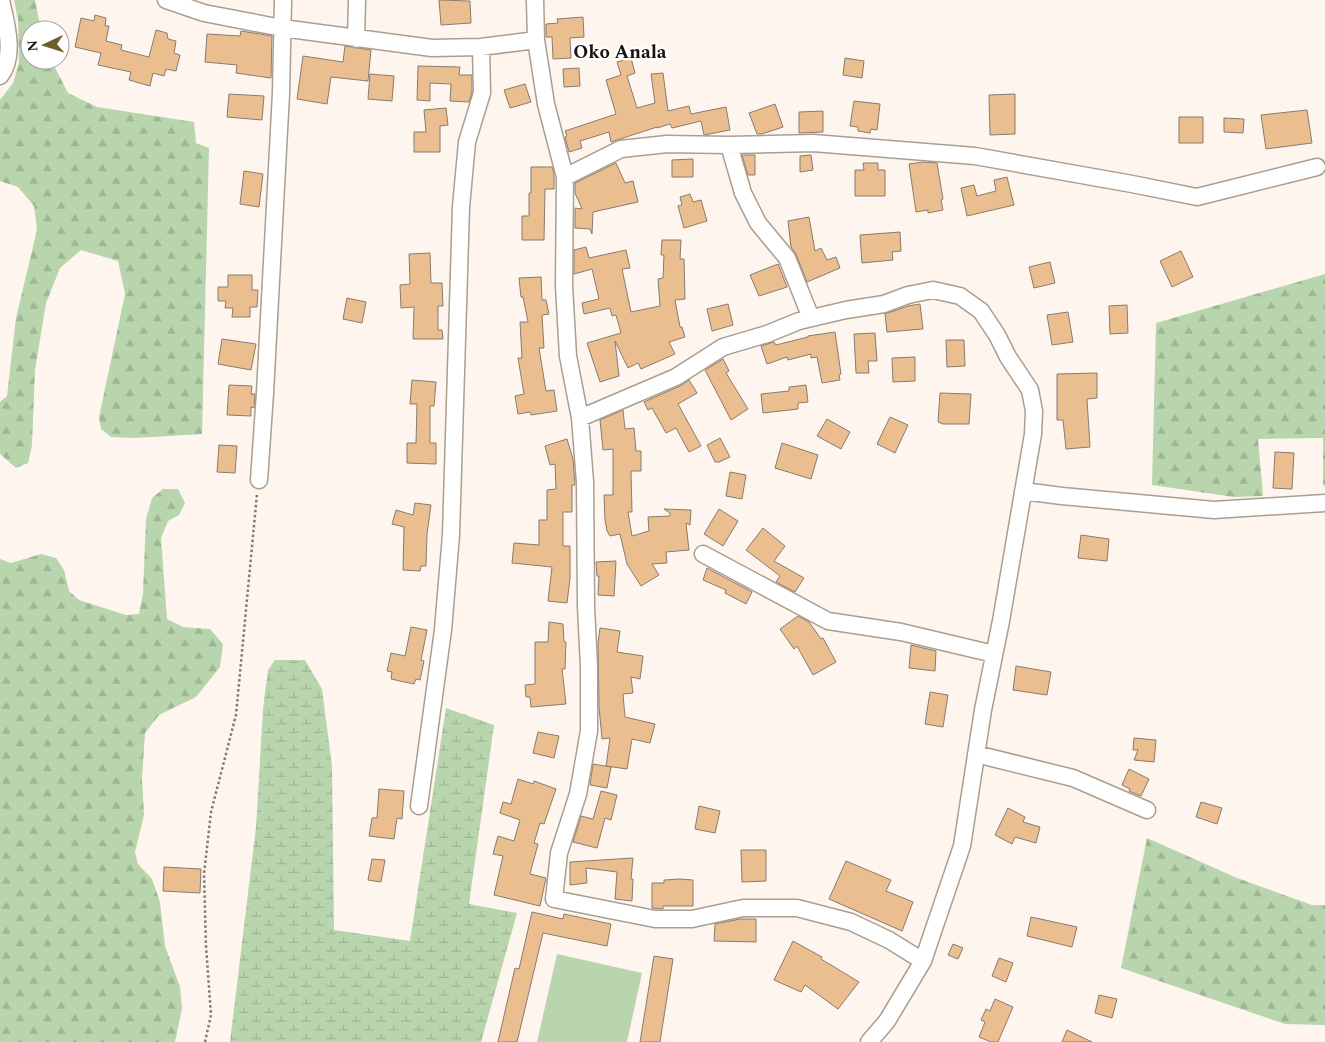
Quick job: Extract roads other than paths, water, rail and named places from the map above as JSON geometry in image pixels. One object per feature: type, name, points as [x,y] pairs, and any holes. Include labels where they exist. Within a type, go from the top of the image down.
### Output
[{"type":"street","points":[[0,76],[4,72],[9,50],[1,0]]},
{"type":"street","points":[[166,0],[204,13],[282,28],[432,48],[482,47],[536,40]]},
{"type":"street","points":[[259,480],[281,94],[283,0]]},
{"type":"street","points":[[356,39],[357,0]]},
{"type":"street","points":[[535,0],[536,40],[546,104],[565,177],[564,286],[568,356],[580,418],[585,482],[589,731],[578,794],[559,852],[554,898],[655,919],[692,919],[743,908],[797,908],[851,922],[889,940],[923,961]]},
{"type":"street","points":[[420,806],[443,630],[451,535],[460,207],[468,142],[482,93],[482,47]]},
{"type":"street","points":[[565,177],[621,149],[667,144],[814,143],[975,156],[1196,197],[1317,167]]},
{"type":"street","points":[[730,145],[743,193],[758,223],[787,258],[810,318]]},
{"type":"street","points":[[580,418],[676,377],[723,347],[767,334],[810,318],[884,304],[908,295],[933,290],[960,296],[981,311],[1030,390],[1034,411],[1034,434],[983,710],[962,846],[923,961],[887,1021],[869,1042]]},
{"type":"street","points":[[1023,491],[1214,510],[1325,503]]},
{"type":"street","points":[[703,554],[828,621],[901,632],[994,654]]},
{"type":"street","points":[[976,754],[1073,778],[1147,810]]},
{"type":"district","name":"Oko Anala","points":[[620,51]]}]
